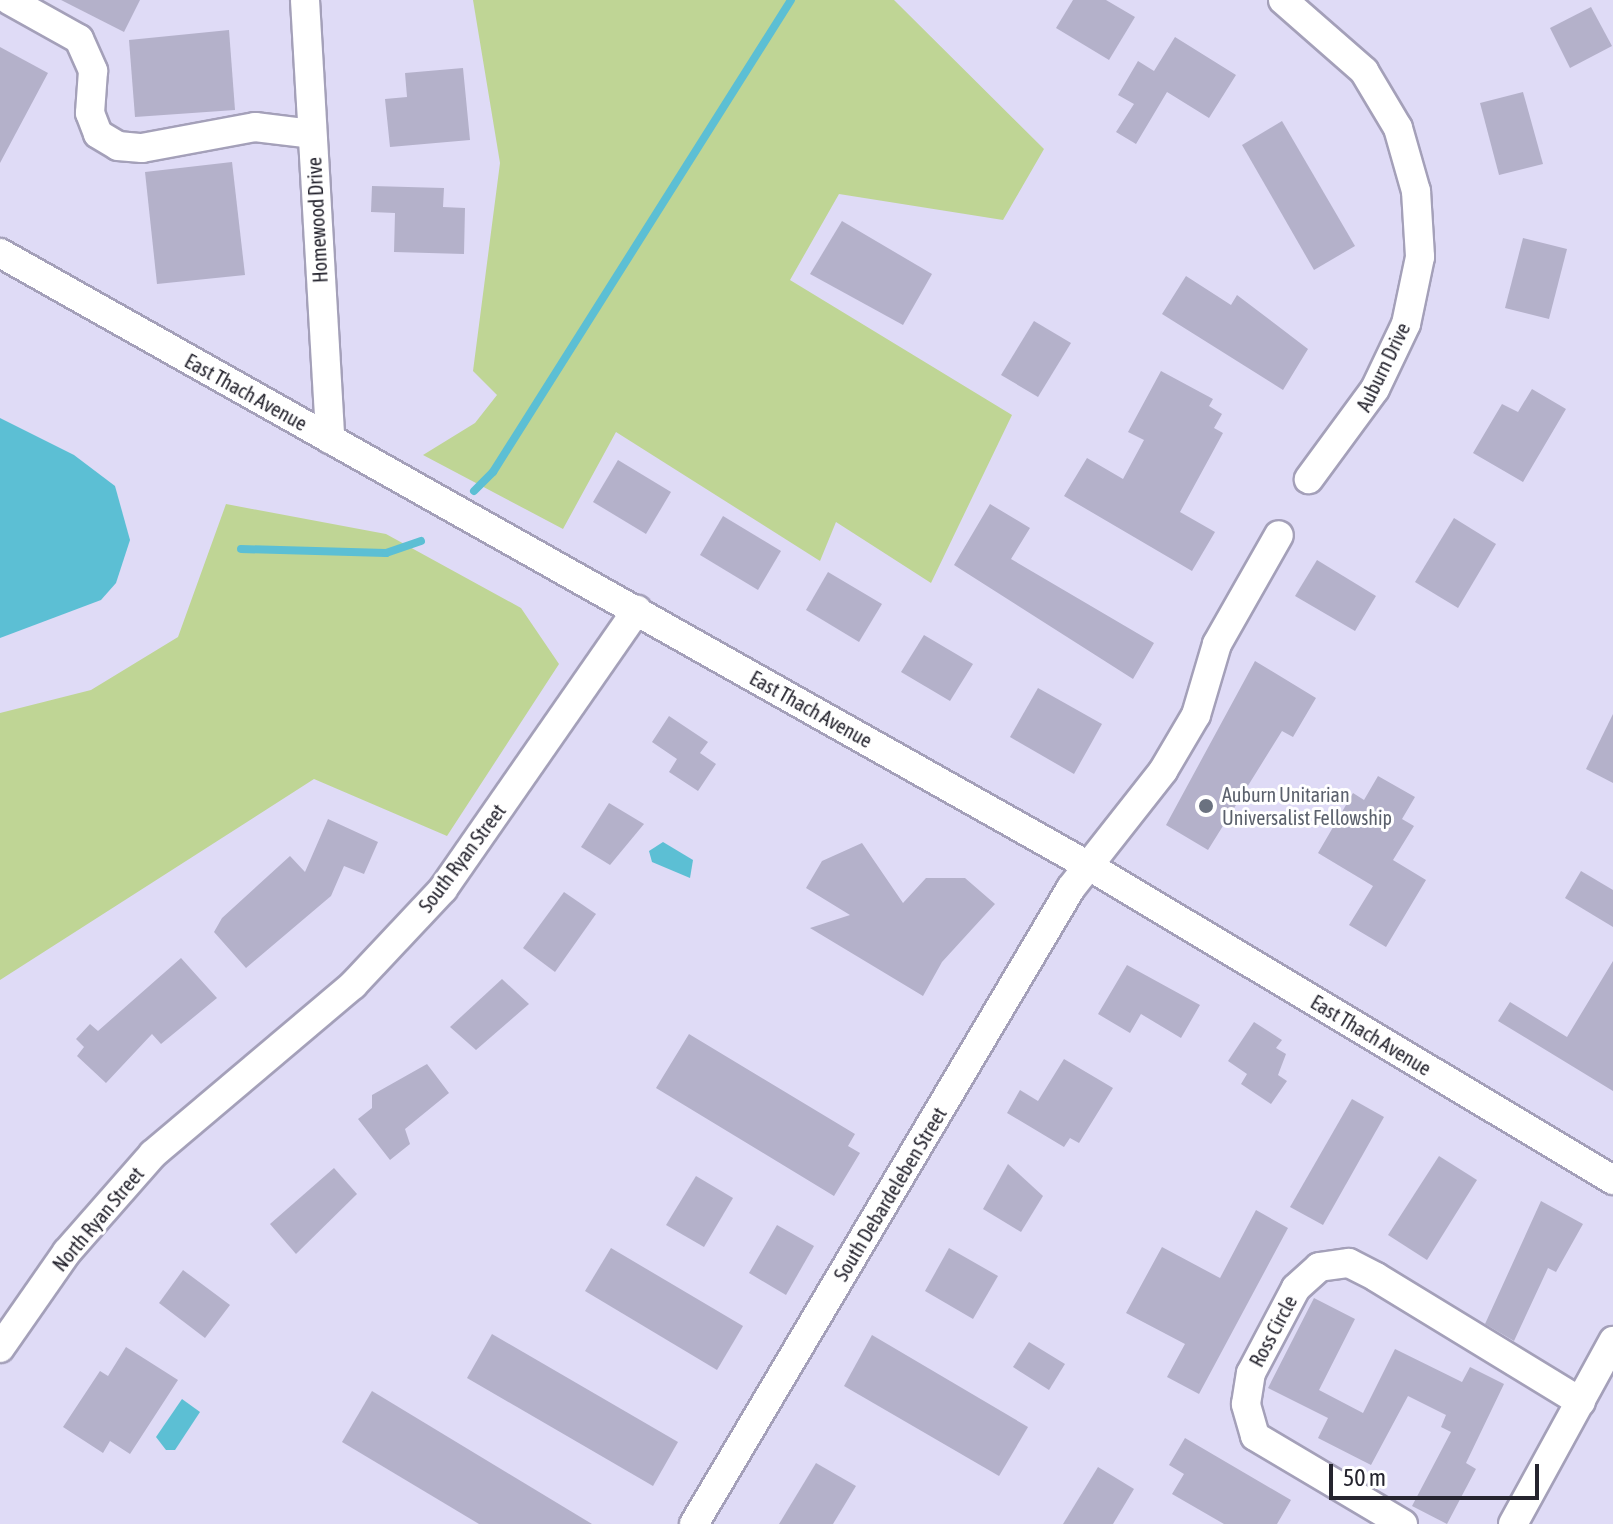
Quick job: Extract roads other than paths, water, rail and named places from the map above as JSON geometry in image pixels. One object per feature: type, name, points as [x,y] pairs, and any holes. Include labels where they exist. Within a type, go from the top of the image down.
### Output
[{"type":"street","points":[[9,0],[79,39],[93,71],[90,113],[98,134],[118,146],[142,148],[255,127],[312,134]]},
{"type":"street","name":"Homewood Drive","points":[[305,0],[330,439]]},
{"type":"street","name":"Auburn Drive","points":[[1283,0],[1364,71],[1398,128],[1416,191],[1420,257],[1406,324],[1375,389],[1309,479]]},
{"type":"street","name":"East Thach Avenue","points":[[0,253],[1089,866],[1613,1180]]},
{"type":"street","points":[[1089,866],[1196,715],[1217,644],[1279,535]]},
{"type":"street","name":"South Ryan Street","points":[[212,1104],[353,985],[443,889],[637,610]]},
{"type":"street","name":"South Debardeleben Street","points":[[694,1524],[1089,866]]},
{"type":"street","name":"North Ryan Street","points":[[0,1348],[108,1201],[212,1104]]},
{"type":"street","name":"Ross Circle","points":[[1403,1524],[1255,1436],[1246,1404],[1251,1373],[1296,1288],[1319,1267],[1349,1263],[1581,1402]]},
{"type":"street","points":[[1513,1524],[1613,1341]]},
{"type":"water","points":[[0,418],[74,455],[115,486],[130,540],[116,583],[101,600],[0,638]]},
{"type":"water","points":[[663,842],[693,860],[690,878],[652,862],[649,851]]},
{"type":"water","points":[[182,1399],[200,1412],[175,1450],[166,1450],[156,1437]]},
{"type":"waterway","points":[[474,491],[493,472],[791,0]]},
{"type":"waterway","points":[[241,549],[386,553],[421,541]]},
{"type":"place","name":"Auburn Unitarian Universalist Fellowship","points":[[1206,806]]}]
